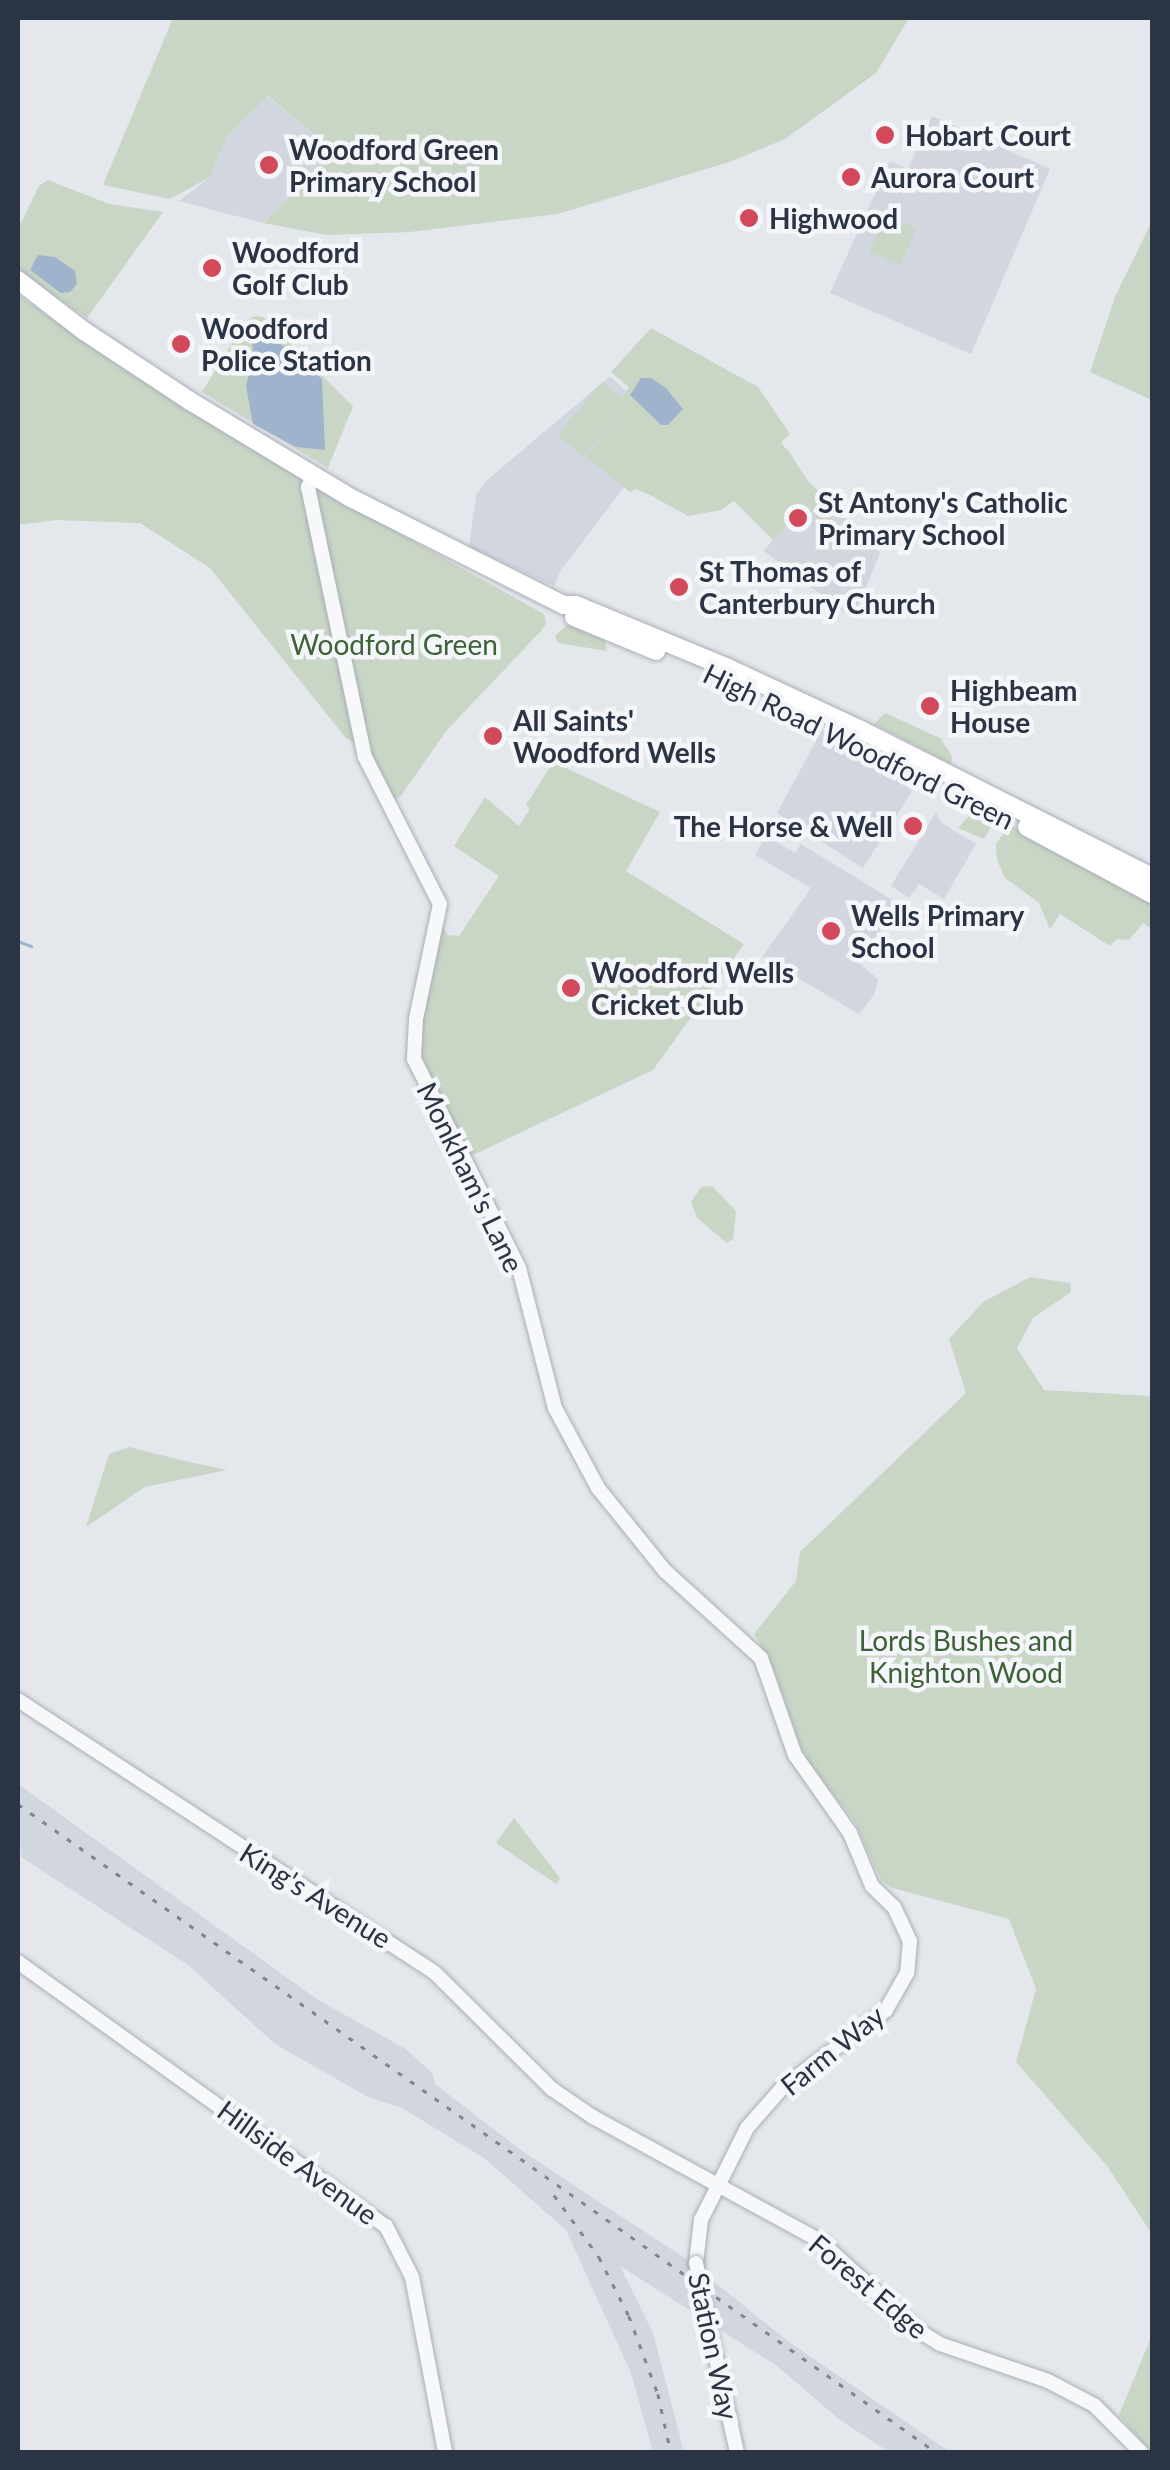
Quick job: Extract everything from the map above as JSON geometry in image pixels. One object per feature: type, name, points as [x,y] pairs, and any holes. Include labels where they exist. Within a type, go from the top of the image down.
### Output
[{"type":"main road","name":"High Road Woodford Green","points":[[18,280],[84,331],[314,477],[564,605],[573,616],[864,743],[1152,894]]},
{"type":"main road","name":"High Road Woodford Green","points":[[564,605],[576,605],[780,692],[1152,876]]},
{"type":"street","name":"Monkham's Lane","points":[[314,477],[308,487],[364,757],[440,904],[416,1019],[414,1059],[519,1268],[555,1408],[598,1488],[665,1571],[760,1658],[795,1755],[850,1832],[872,1886],[894,1907]]},
{"type":"street","name":"King's Avenue","points":[[18,1700],[418,1961],[461,1995],[552,2090],[593,2118]]},
{"type":"street","name":"Farm Way","points":[[718,2184],[747,2128],[782,2088],[860,2033],[886,2010],[902,1986],[910,1941],[894,1907]]},
{"type":"street","name":"Hillside Avenue","points":[[18,1962],[386,2226],[412,2277],[445,2452]]},
{"type":"street","name":"Forest Edge","points":[[593,2118],[820,2241],[916,2328],[940,2344],[1072,2392],[1094,2405],[1141,2452]]},
{"type":"street","name":"Station Way","points":[[718,2184],[701,2220],[696,2264],[736,2452]]},
{"type":"shaded area","name":"Woodford Green Primary School","points":[[267,96],[335,152],[263,223],[179,201],[210,177],[227,136]]},
{"type":"shaded area","points":[[932,116],[1050,169],[971,354],[830,293],[890,161],[908,169]]},
{"type":"shaded area","points":[[610,376],[667,431],[561,570],[554,586],[469,547],[476,496],[485,482]]},
{"type":"shaded area","name":"St Antony's Catholic Primary School","points":[[787,448],[808,481],[880,553],[853,619],[764,551],[773,540],[719,486]]},
{"type":"shaded area","points":[[822,730],[872,751],[912,791],[863,868],[777,813]]},
{"type":"shaded area","points":[[936,812],[942,823],[976,844],[944,899],[919,884],[909,898],[891,886]]},
{"type":"shaded area","name":"Wells Primary School","points":[[766,836],[795,853],[801,844],[899,904],[858,962],[878,979],[874,995],[859,1014],[762,957],[811,888],[755,855]]},
{"type":"shaded area","points":[[18,1784],[318,2000],[406,2049],[433,2074],[435,2084],[522,2151],[683,2257],[789,2342],[950,2452],[889,2452],[840,2420],[777,2366],[620,2266],[653,2333],[684,2452],[653,2452],[631,2373],[566,2230],[484,2158],[402,2108],[368,2097],[275,2044],[188,1965],[21,1857]]},
{"type":"green space","name":"Woodford Golf Club","points":[[173,18],[909,18],[876,73],[785,139],[732,161],[558,214],[410,232],[327,235],[263,223],[335,152],[268,96],[227,136],[210,177],[170,199],[103,185]]},
{"type":"green space","points":[[48,180],[109,204],[163,212],[87,318],[18,271],[18,229],[39,186]]},
{"type":"green space","points":[[885,215],[916,228],[901,265],[869,252]]},
{"type":"green space","points":[[1152,221],[1152,400],[1090,372],[1115,297]]},
{"type":"green space","name":"Woodford Green","points":[[18,295],[114,363],[296,476],[544,614],[546,624],[541,631],[447,730],[400,797],[390,798],[371,755],[345,737],[210,568],[140,523],[56,520],[18,525]]},
{"type":"green space","points":[[263,317],[353,406],[328,468],[202,392],[246,321]]},
{"type":"green space","points":[[651,328],[758,387],[790,434],[781,442],[808,481],[836,509],[825,525],[805,506],[773,540],[734,501],[721,510],[688,516],[636,489],[630,492],[586,457],[628,404],[583,457],[558,435],[602,382],[622,398],[629,387],[611,372]]},
{"type":"green space","points":[[568,624],[604,638],[607,651],[558,643],[555,636]]},
{"type":"green space","points":[[885,713],[940,738],[952,756],[951,764],[874,724]]},
{"type":"green space","name":"Woodford Wells Cricket Club","points":[[553,762],[660,812],[626,871],[744,944],[653,1070],[469,1157],[426,1074],[419,1032],[442,926],[448,935],[459,936],[499,876],[454,846],[485,797],[519,826],[530,809],[526,805]]},
{"type":"green space","points":[[986,812],[995,820],[984,839],[958,828],[970,815]]},
{"type":"green space","points":[[1010,824],[1152,899],[1152,929],[1143,923],[1129,940],[1117,939],[1110,946],[1060,914],[1050,929],[1039,903],[1005,878],[997,860],[996,844]]},
{"type":"green space","points":[[712,1186],[736,1211],[733,1239],[727,1243],[697,1218],[691,1202],[701,1187]]},
{"type":"green space","name":"Lords Bushes and Knighton Wood","points":[[1030,1277],[1070,1283],[1071,1292],[1033,1318],[1017,1348],[1044,1390],[1152,1396],[1152,2234],[1107,2166],[1016,2062],[1036,1989],[1009,1919],[892,1888],[881,1880],[855,1822],[805,1758],[772,1665],[754,1634],[796,1581],[800,1552],[966,1393],[949,1339],[983,1302]]},
{"type":"green space","points":[[129,1447],[227,1470],[145,1487],[86,1527],[109,1454]]},
{"type":"green space","points":[[514,1818],[560,1878],[556,1884],[496,1843]]},
{"type":"green space","points":[[1152,2335],[1152,2452],[1151,2452],[1119,2415]]},
{"type":"water","points":[[38,255],[55,257],[75,271],[77,284],[70,292],[61,293],[30,270]]},
{"type":"water","points":[[265,331],[322,379],[325,450],[296,447],[253,424],[246,386],[254,354],[251,338]]},
{"type":"water","points":[[641,378],[651,378],[666,388],[683,409],[668,425],[661,425],[630,395]]},
{"type":"waterway","points":[[18,941],[31,946]]},
{"type":"railway","points":[[18,1804],[936,2452]]},
{"type":"railway","points":[[554,2195],[599,2257],[629,2316],[658,2394],[671,2452]]},
{"type":"place","name":"Hobart Court","points":[[885,135]]},
{"type":"place","name":"Woodford Green Primary School","points":[[269,165]]},
{"type":"place","name":"Aurora Court","points":[[851,177]]},
{"type":"place","name":"Highwood","points":[[749,218]]},
{"type":"place","name":"Woodford Golf Club","points":[[212,268]]},
{"type":"place","name":"Woodford Police Station","points":[[181,344]]},
{"type":"place","name":"St Antony's Catholic Primary School","points":[[798,518]]},
{"type":"place","name":"St Thomas of Canterbury Church","points":[[679,587]]},
{"type":"place","name":"Highbeam House","points":[[930,706]]},
{"type":"place","name":"All Saints' Woodford Wells","points":[[493,736]]},
{"type":"place","name":"The Horse & Well","points":[[913,826]]},
{"type":"place","name":"Wells Primary School","points":[[831,931]]},
{"type":"place","name":"Woodford Wells Cricket Club","points":[[571,988]]}]
